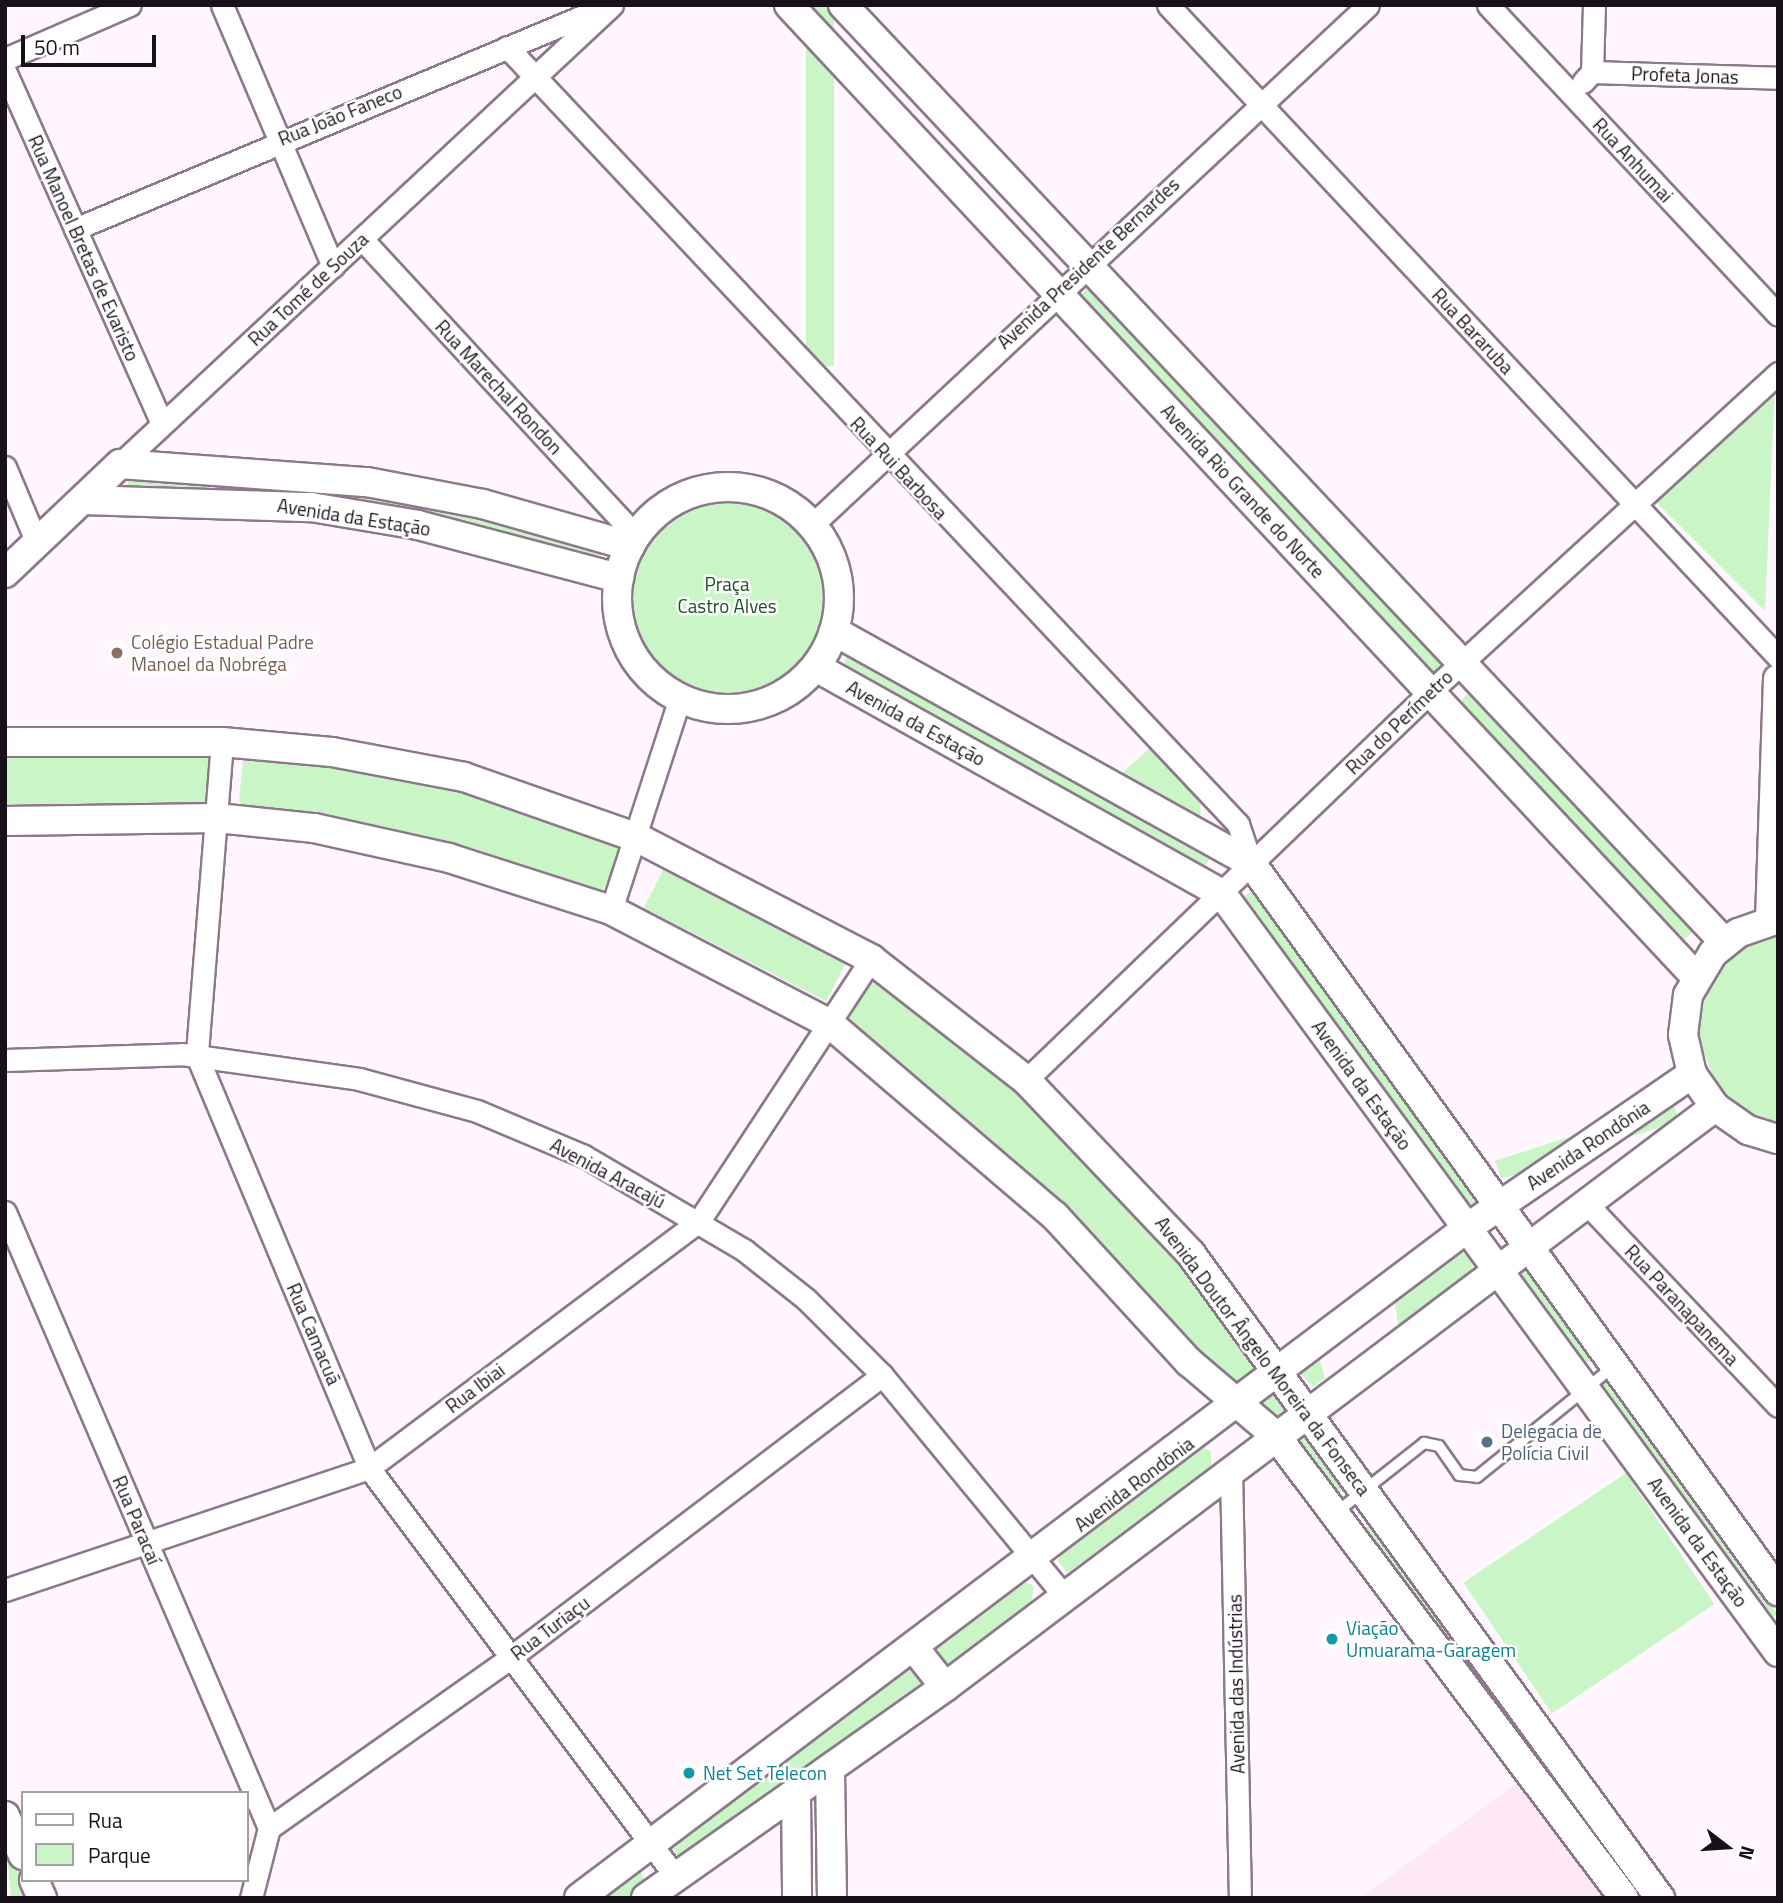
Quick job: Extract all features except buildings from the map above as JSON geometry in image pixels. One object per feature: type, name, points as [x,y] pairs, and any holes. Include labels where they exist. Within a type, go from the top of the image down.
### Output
[{"type":"street","points":[[5,59],[130,5]]},
{"type":"street","points":[[222,5],[333,266]]},
{"type":"street","name":"Rua João Faneco","points":[[75,229],[279,139],[610,5]]},
{"type":"street","name":"Rua Tomé de Souza","points":[[5,573],[610,5]]},
{"type":"street","name":"Avenida Rio Grande do Norte","points":[[789,5],[1696,977]]},
{"type":"street","points":[[843,5],[1724,942]]},
{"type":"street","name":"Rua Bararuba","points":[[1168,5],[1778,657]]},
{"type":"street","name":"Avenida Presidente Bernardes","points":[[812,525],[1087,262],[1368,5]]},
{"type":"street","name":"Rua Anhumai","points":[[1488,5],[1778,315]]},
{"type":"street","points":[[1572,95],[1592,72],[1594,5]]},
{"type":"street","name":"Rua Rui Barbosa","points":[[507,47],[886,456],[1238,824],[1251,863]]},
{"type":"street","name":"Rua Manoel Bretas de Evaristo","points":[[5,71],[162,424]]},
{"type":"street","name":"Profeta Jonas","points":[[1592,72],[1778,78]]},
{"type":"street","name":"Rua Marechal Rondon","points":[[362,239],[633,541]]},
{"type":"street","name":"Rua do Perímetro","points":[[1027,1080],[1431,691],[1778,373]]},
{"type":"street","name":"Avenida da Estação","points":[[120,464],[275,470],[367,482],[483,504],[633,541]]},
{"type":"street","points":[[5,467],[37,543]]},
{"type":"street","points":[[710,488],[755,490],[812,525],[837,575],[834,631],[816,667],[764,704],[721,709],[680,698],[659,686],[629,649],[619,614],[619,578],[633,541],[668,504],[710,488]]},
{"type":"street","name":"Avenida da Estação","points":[[83,500],[311,507],[418,525],[619,578]]},
{"type":"street","name":"Avenida da Estação","points":[[834,631],[1251,863],[1496,1208],[1778,1591]]},
{"type":"street","name":"Avenida da Estação","points":[[816,667],[1222,894],[1778,1652]]},
{"type":"street","points":[[1778,679],[1774,920],[1724,942],[1696,977],[1683,1035],[1692,1074],[1715,1107],[1748,1130],[1778,1139]]},
{"type":"street","points":[[611,910],[638,838],[680,698]]},
{"type":"street","name":"Avenida Doutor Ângelo Moreira da Fonseca","points":[[5,742],[222,743],[332,752],[450,774],[638,838],[871,959],[1027,1080],[1191,1254],[1660,1898]]},
{"type":"street","name":"Rua Camacuã","points":[[222,743],[197,1056],[369,1468],[676,1876]]},
{"type":"street","name":"Avenida Doutor Ângelo Moreira da Fonseca","points":[[5,821],[217,818],[314,828],[449,858],[611,910],[830,1024],[1055,1216],[1147,1319],[1238,1405],[1276,1436],[1338,1511],[1624,1898]]},
{"type":"street","name":"Rua Ibiai","points":[[5,1590],[369,1468],[699,1221],[871,959]]},
{"type":"street","name":"Avenida Aracajú","points":[[5,1060],[115,1052],[197,1056],[359,1079],[478,1111],[584,1156],[699,1221],[806,1298],[882,1375],[1064,1596]]},
{"type":"street","name":"Avenida Rondônia","points":[[579,1898],[915,1649],[1467,1228],[1692,1074]]},
{"type":"street","points":[[646,1898],[830,1771],[945,1687],[1307,1411],[1715,1107]]},
{"type":"street","name":"Rua Paranapanema","points":[[1586,1203],[1778,1406]]},
{"type":"street","name":"Rua Paracaí","points":[[5,1212],[269,1828]]},
{"type":"street","name":"Rua Turiaçu","points":[[269,1828],[511,1657],[882,1375]]},
{"type":"street","name":"Avenida das Indústrias","points":[[1231,1471],[1240,1898]]},
{"type":"street","points":[[915,1649],[945,1687]]},
{"type":"street","points":[[1477,1696],[1501,1679]]},
{"type":"street","points":[[830,1771],[832,1898]]},
{"type":"street","points":[[796,1794],[797,1898]]},
{"type":"street","points":[[5,1816],[21,1851]]},
{"type":"street","points":[[251,1898],[269,1828]]},
{"type":"street","points":[[1598,1862],[1621,1844]]},
{"type":"street","points":[[35,1882],[42,1898]]},
{"type":"lane","points":[[1338,1511],[1424,1443],[1438,1446],[1459,1475],[1477,1477],[1614,1367]]},
{"type":"shaded area","points":[[1522,1779],[1609,1898],[1361,1898]]},
{"type":"green space","points":[[806,5],[834,5],[834,366],[806,366]]},
{"type":"green space","points":[[1093,284],[1446,661],[1432,674],[1076,299]]},
{"type":"green space","points":[[1775,385],[1765,611],[1653,499]]},
{"type":"green space","points":[[128,476],[345,490],[482,516],[602,552],[596,559],[128,489]]},
{"type":"green space","name":"Praça Castro Alves","points":[[727,496],[765,504],[797,525],[818,557],[826,595],[818,633],[797,665],[765,686],[727,694],[689,686],[657,665],[636,633],[628,595],[636,557],[657,525],[689,504]]},
{"type":"green space","points":[[851,650],[1210,858],[1203,870],[844,663]]},
{"type":"green space","points":[[1475,686],[1698,928],[1684,939],[1460,702]]},
{"type":"green space","points":[[1150,748],[1199,794],[1201,815],[1193,818],[1117,778]]},
{"type":"green space","points":[[212,751],[213,802],[202,806],[5,811],[5,753]]},
{"type":"green space","points":[[251,754],[347,764],[486,795],[624,848],[602,892],[473,848],[338,818],[245,807],[239,801],[243,760]]},
{"type":"green space","points":[[664,868],[847,961],[826,1001],[644,908]]},
{"type":"green space","points":[[1255,888],[1484,1203],[1471,1212],[1242,897]]},
{"type":"green space","points":[[1778,931],[1778,1125],[1752,1117],[1719,1092],[1697,1034],[1703,993],[1726,958]]},
{"type":"green space","points":[[872,978],[1005,1080],[1120,1190],[1262,1371],[1237,1394],[972,1125],[841,1026]]},
{"type":"green space","points":[[1673,1103],[1679,1121],[1501,1179],[1495,1161]]},
{"type":"green space","points":[[1458,1249],[1473,1258],[1472,1273],[1398,1326],[1394,1293]]},
{"type":"green space","points":[[1526,1268],[1592,1359],[1579,1368],[1513,1277]]},
{"type":"green space","points":[[1317,1350],[1325,1378],[1313,1387],[1298,1371]]},
{"type":"green space","points":[[1607,1379],[1777,1614],[1766,1622],[1596,1387]]},
{"type":"green space","points":[[1273,1395],[1282,1398],[1285,1407],[1282,1416],[1273,1419],[1264,1416],[1261,1407],[1264,1398]]},
{"type":"green space","points":[[1305,1430],[1345,1489],[1337,1494],[1295,1437]]},
{"type":"green space","points":[[1202,1447],[1211,1452],[1211,1469],[1067,1573],[1058,1561],[1061,1553]]},
{"type":"green space","points":[[1626,1473],[1714,1604],[1552,1714],[1464,1583]]},
{"type":"green space","points":[[1373,1522],[1485,1677],[1477,1682],[1365,1528]]},
{"type":"green space","points":[[1020,1580],[1034,1586],[1031,1604],[947,1668],[928,1650]]},
{"type":"green space","points":[[907,1668],[922,1681],[919,1691],[680,1859],[672,1849],[676,1840]]},
{"type":"green space","points":[[1499,1692],[1595,1824],[1586,1830],[1490,1698]]},
{"type":"green space","points":[[5,1834],[21,1870],[21,1882],[26,1882],[33,1898],[11,1898]]},
{"type":"green space","points":[[637,1868],[649,1884],[637,1898],[591,1898]]},
{"type":"place","name":"Colégio Estadual Padre Manoel da Nobréga","points":[[117,653]]},
{"type":"place","name":"Delegacia de Polícia Civil","points":[[1487,1442]]},
{"type":"place","name":"Viação Umuarama-Garagem","points":[[1332,1639]]},
{"type":"place","name":"Net Set Telecon","points":[[689,1773]]}]
